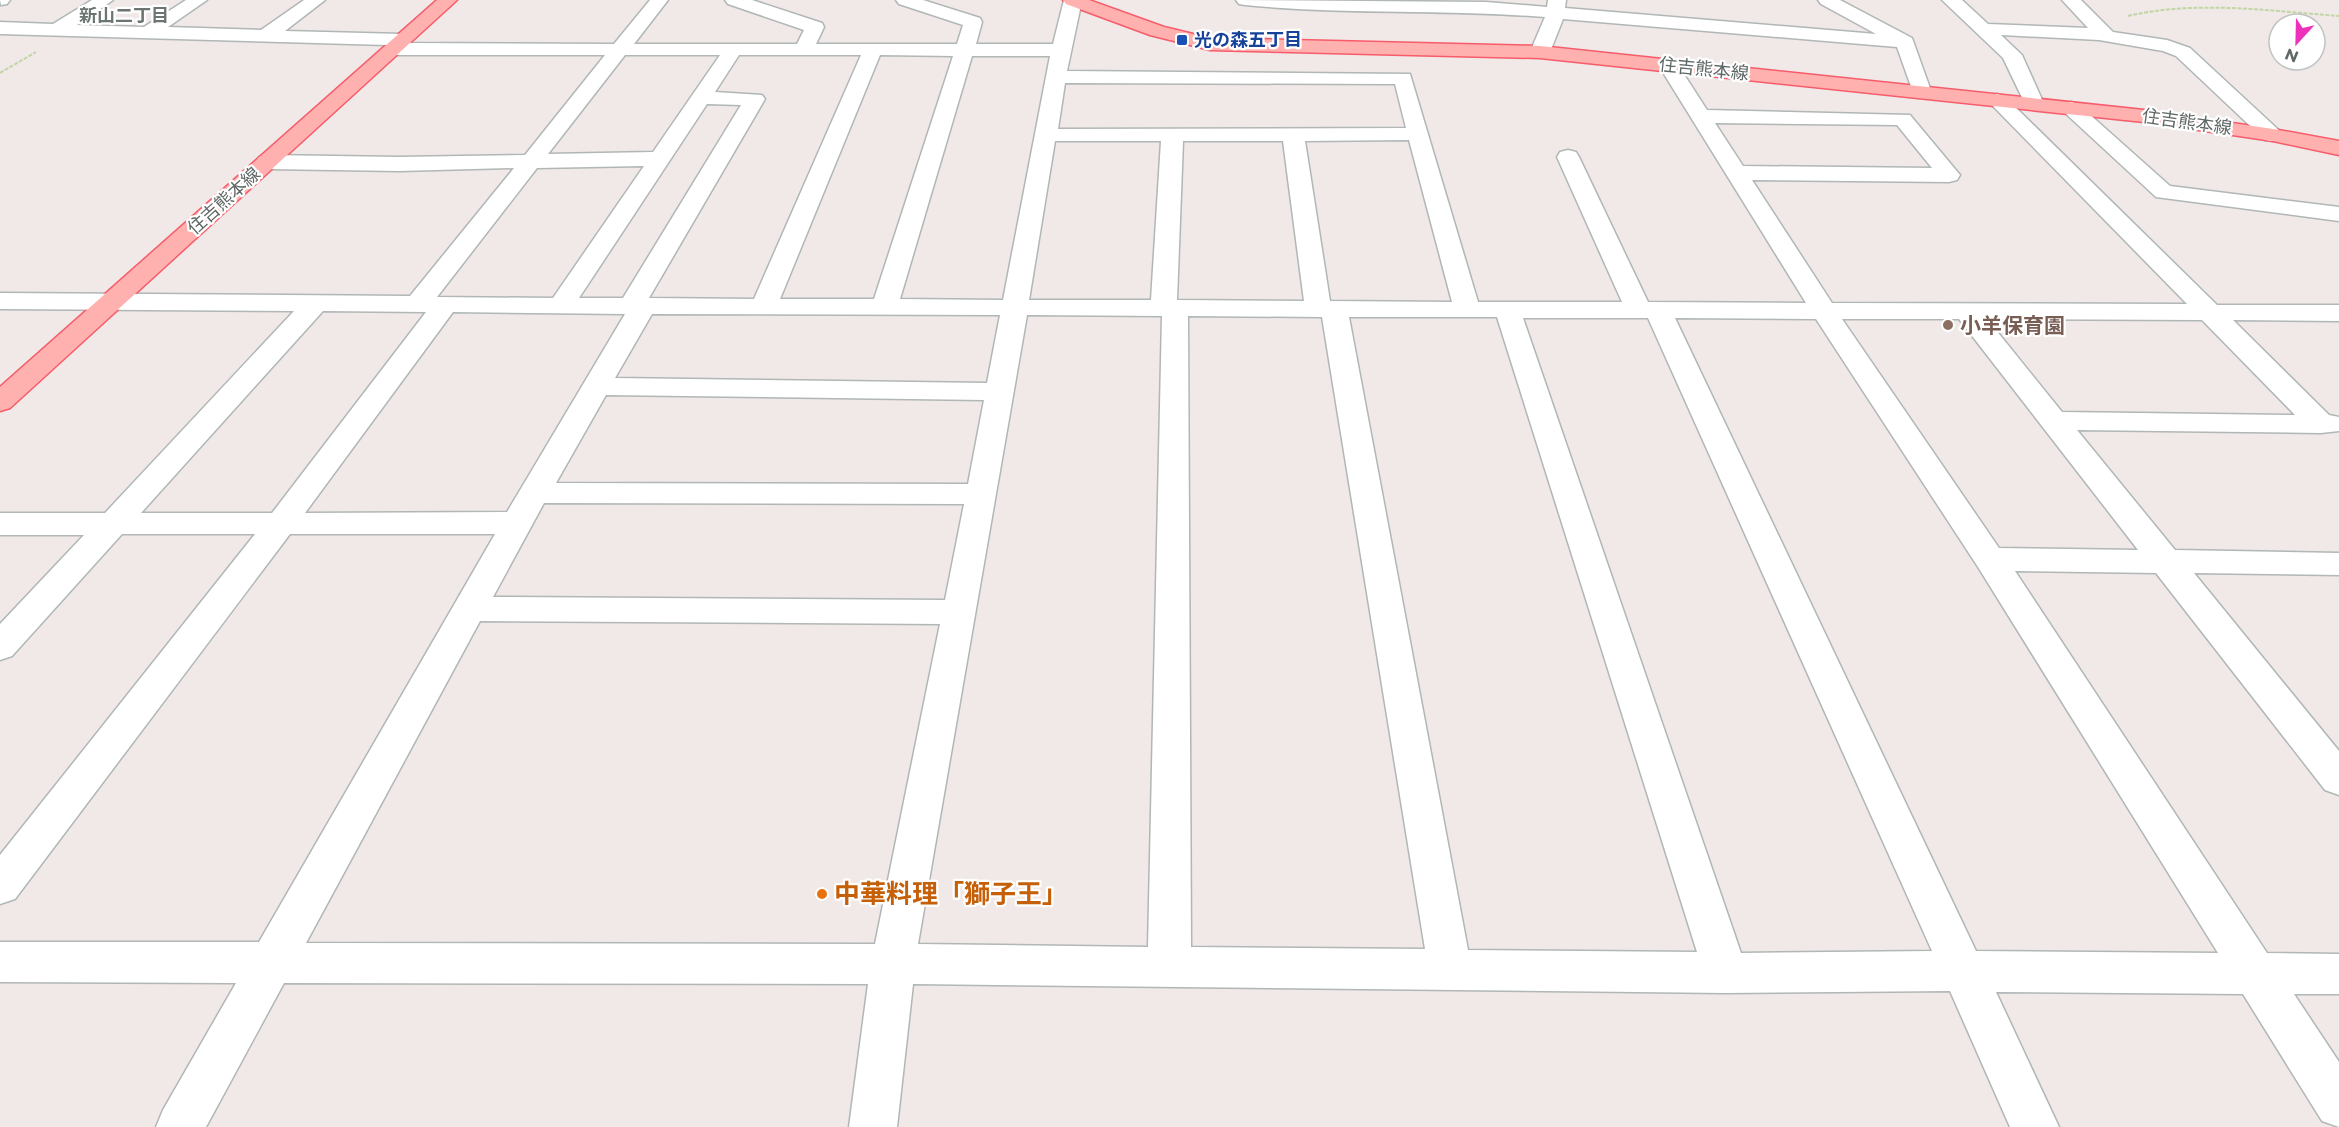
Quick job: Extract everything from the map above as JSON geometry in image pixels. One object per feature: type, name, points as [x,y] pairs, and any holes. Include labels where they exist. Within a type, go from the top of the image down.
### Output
[{"type":"main road","name":"住吉熊本線","points":[[0,402],[448,0]]},
{"type":"main road","name":"住吉熊本線","points":[[1072,0],[1149,30],[1182,40],[1210,44],[1539,52],[2071,108],[2273,135],[2339,147]]},
{"type":"street","points":[[56,30],[104,0]]},
{"type":"street","points":[[147,33],[198,0]]},
{"type":"street","points":[[265,36],[316,0]]},
{"type":"street","points":[[0,886],[281,523],[531,162],[659,0]]},
{"type":"street","points":[[734,0],[815,27],[803,50]]},
{"type":"street","points":[[885,307],[973,22],[906,0]]},
{"type":"street","points":[[873,1127],[893,964],[1072,0]]},
{"type":"street","points":[[1245,0],[1486,7],[1557,6],[1905,42]]},
{"type":"street","points":[[1827,0],[1905,42],[1921,92]]},
{"type":"street","points":[[1950,0],[2012,56],[2034,104]]},
{"type":"street","points":[[1539,52],[1557,6]]},
{"type":"street","points":[[2077,6],[2102,34]]},
{"type":"street","points":[[0,28],[265,36],[399,44],[618,49],[965,50],[1059,64],[1403,78],[1467,309]]},
{"type":"street","points":[[1983,29],[2102,34],[2114,39],[2167,46],[2183,52],[2273,135]]},
{"type":"street","points":[[561,305],[733,50]]},
{"type":"street","points":[[764,306],[873,50]]},
{"type":"street","points":[[1669,66],[1823,310],[1990,559],[2339,1104]]},
{"type":"street","points":[[180,1127],[469,609],[597,386],[637,306],[755,99],[701,98]]},
{"type":"street","points":[[1997,100],[2209,313],[2330,424]]},
{"type":"street","points":[[2071,108],[2164,192],[2339,214]]},
{"type":"street","points":[[1701,117],[1903,119],[1949,175],[1737,173]]},
{"type":"street","points":[[1293,134],[1450,969]]},
{"type":"street","points":[[1046,135],[1419,134]]},
{"type":"street","points":[[1169,967],[1169,308],[1172,135]]},
{"type":"street","points":[[1568,157],[1648,309],[2035,1127]]},
{"type":"street","points":[[267,162],[531,162],[660,159]]},
{"type":"street","points":[[0,300],[431,305],[2339,314]]},
{"type":"street","points":[[0,647],[315,304]]},
{"type":"street","points":[[1507,309],[1726,973]]},
{"type":"street","points":[[1966,311],[2166,562],[2323,738],[2339,779]]},
{"type":"street","points":[[597,386],[1000,392]]},
{"type":"street","points":[[2054,421],[2330,424]]},
{"type":"street","points":[[0,524],[281,523],[526,508],[982,494]]},
{"type":"street","points":[[1990,559],[2339,564]]},
{"type":"street","points":[[469,609],[960,612]]},
{"type":"street","points":[[0,962],[893,964],[1726,973],[1962,971],[2339,974]]},
{"type":"path","points":[[2077,6],[2128,16],[2138,11],[2154,8],[2223,6],[2339,16]]},
{"type":"place","name":"光の森五丁目","points":[[1182,40]]},
{"type":"place","name":"小羊保育園","points":[[1948,325]]},
{"type":"place","name":"中華料理「獅子王」","points":[[822,894]]},
{"type":"district","name":"新山二丁目","points":[[124,16]]}]
